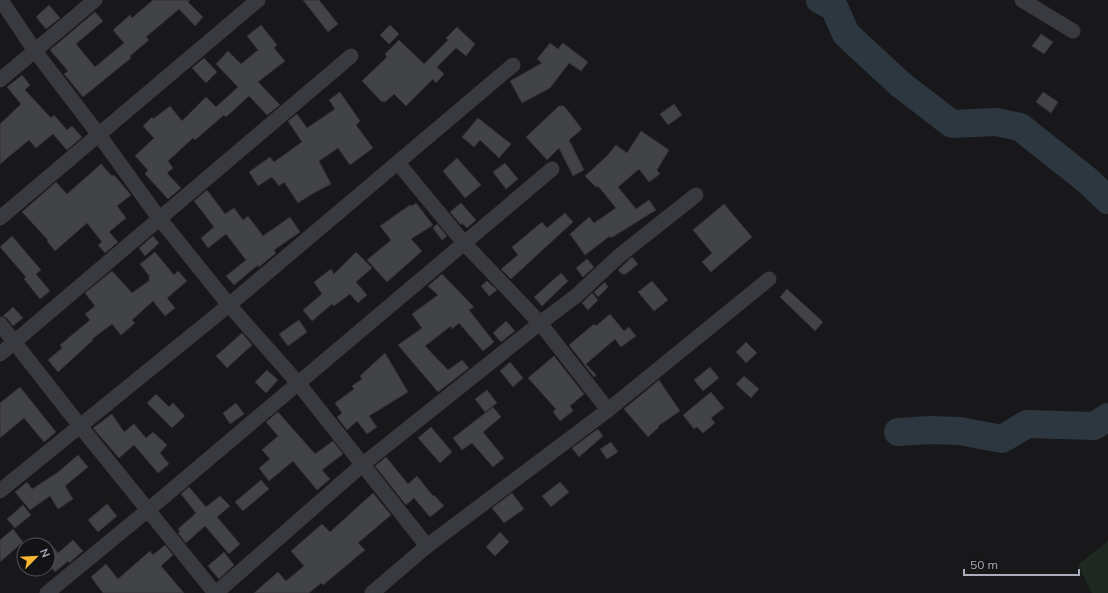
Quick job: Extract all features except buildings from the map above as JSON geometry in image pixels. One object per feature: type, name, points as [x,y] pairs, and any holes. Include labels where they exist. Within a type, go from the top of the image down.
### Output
[{"type":"street","points":[[1,0],[35,51],[99,135],[159,218],[229,305],[298,383],[362,466],[427,546]]},
{"type":"street","points":[[0,80],[95,0]]},
{"type":"street","points":[[0,218],[258,0]]},
{"type":"street","points":[[1022,0],[1073,31]]},
{"type":"street","points":[[0,354],[351,56]]},
{"type":"street","points":[[0,491],[229,305],[513,65]]},
{"type":"street","points":[[398,163],[464,243],[540,323],[608,410]]},
{"type":"street","points":[[47,593],[148,510],[552,169]]},
{"type":"street","points":[[0,324],[215,593],[362,466],[540,323],[576,296],[620,256],[696,194]]},
{"type":"street","points":[[372,593],[427,546],[608,410],[769,279]]},
{"type":"shaded area","points":[[1108,541],[1108,593],[1092,593],[1078,565]]},
{"type":"waterway","points":[[820,0],[834,7],[846,34],[900,84],[952,124],[996,122],[1020,127],[1087,180],[1108,200]]},
{"type":"waterway","points":[[898,432],[930,430],[960,431],[1002,439],[1027,424],[1094,426],[1108,417]]}]
